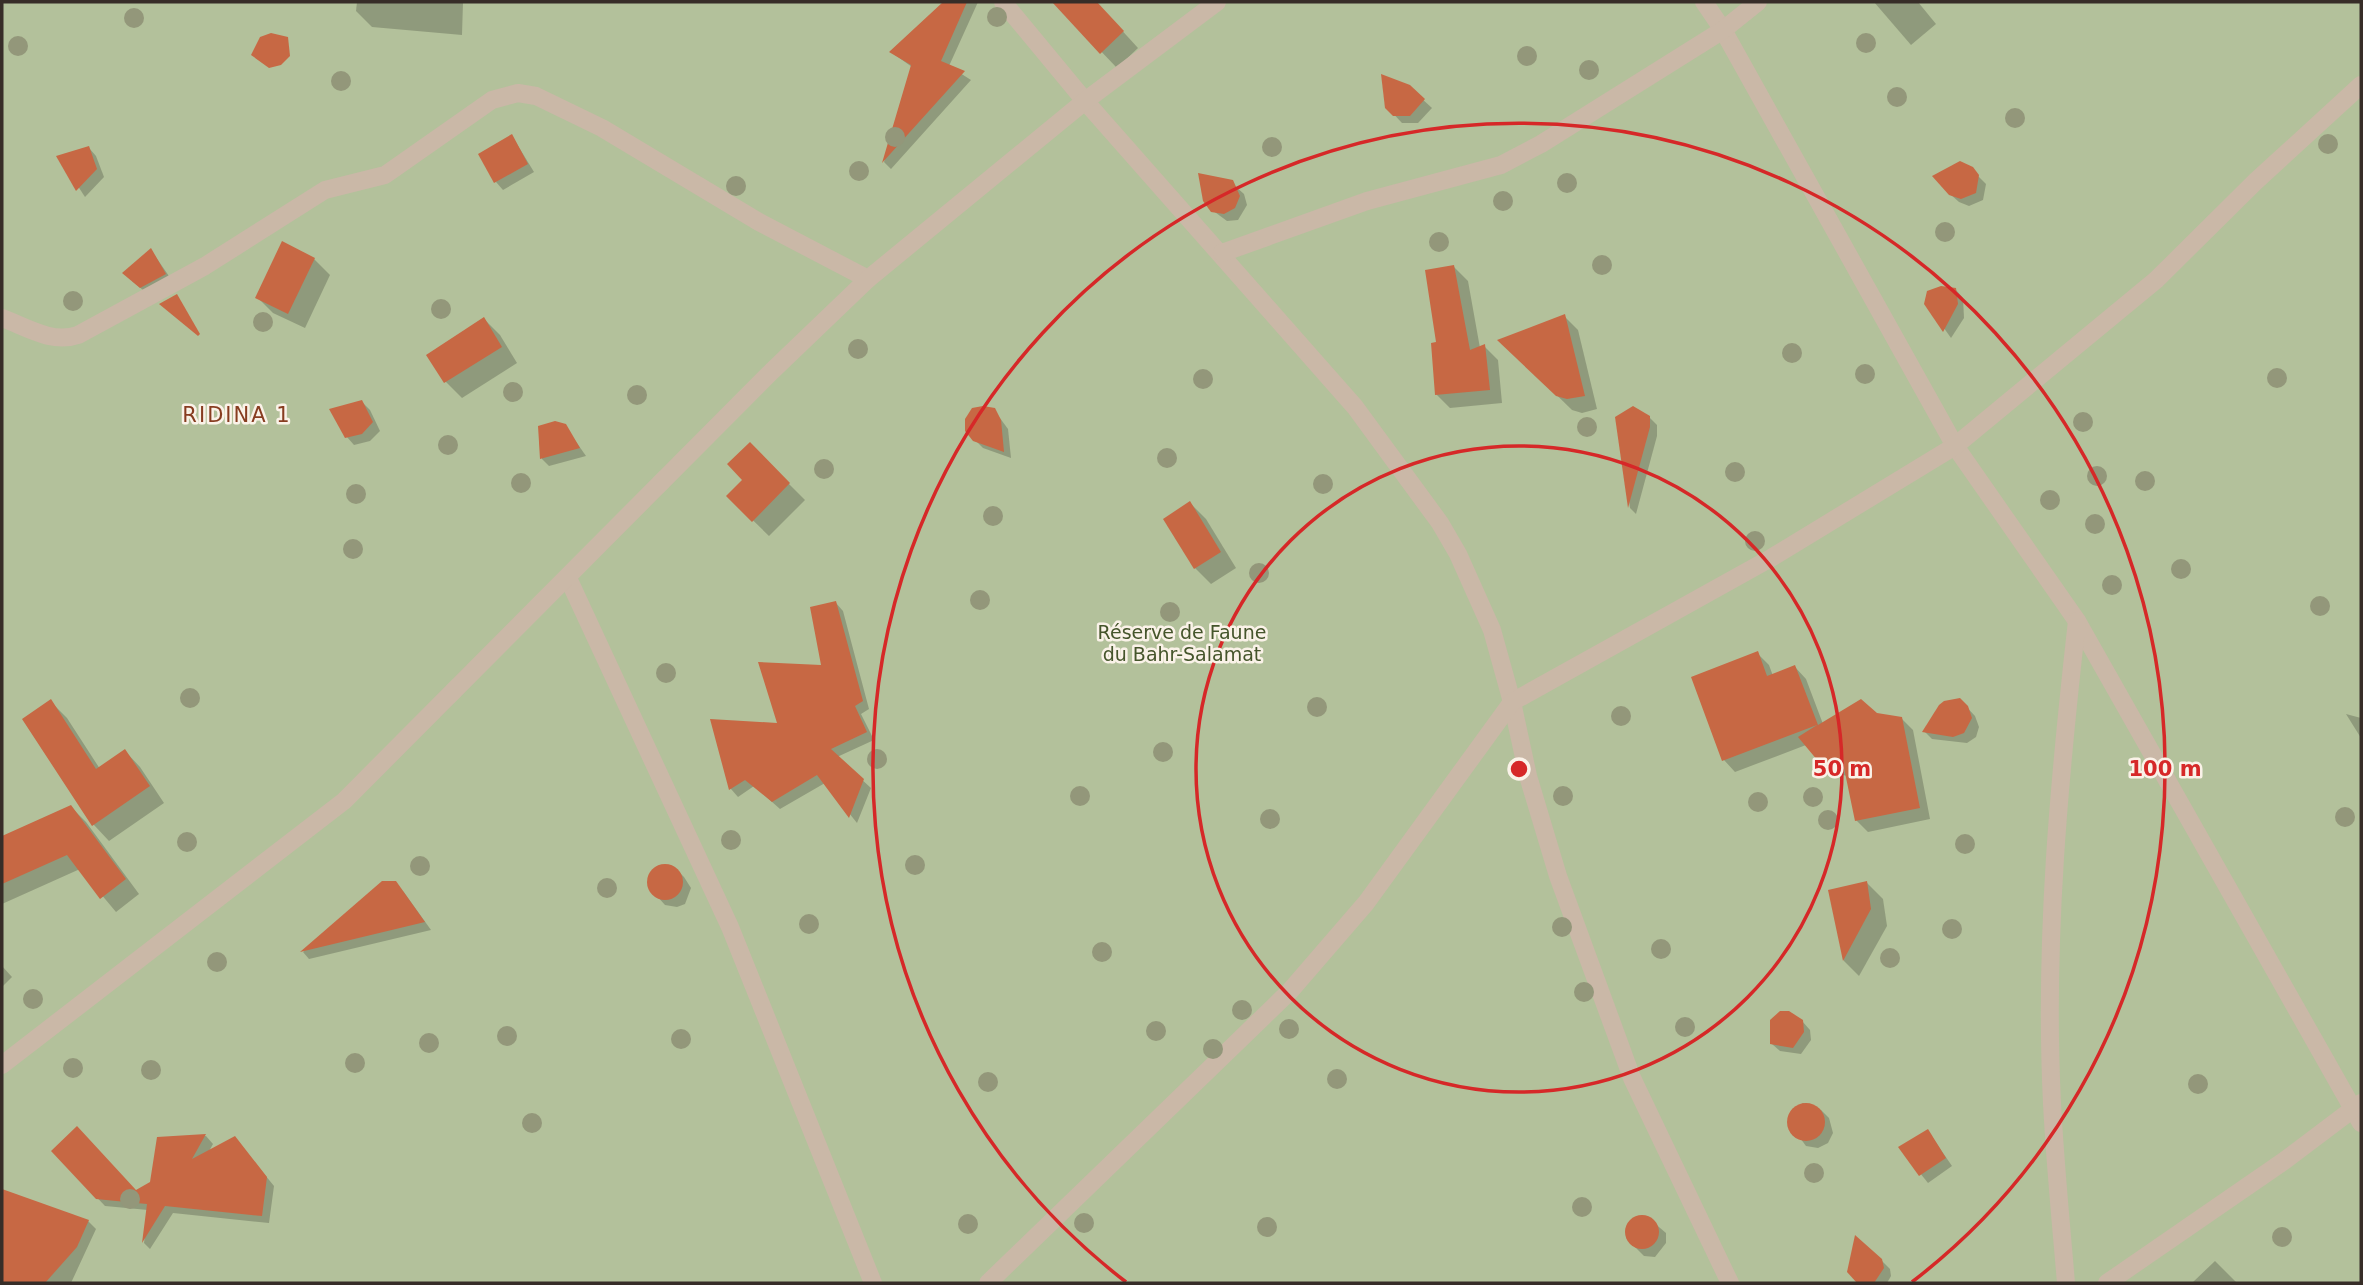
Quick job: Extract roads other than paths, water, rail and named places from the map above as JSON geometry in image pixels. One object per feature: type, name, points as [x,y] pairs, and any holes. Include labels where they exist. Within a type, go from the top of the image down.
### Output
[{"type":"street","points":[[1003,2],[1085,102],[1222,253],[1355,407],[1440,523],[1458,554],[1492,630],[1512,702],[1528,776],[1558,876],[1628,1065],[1730,1283]]},
{"type":"street","points":[[2,1065],[344,801],[771,372],[868,279],[1085,102],[1217,2]]},
{"type":"street","points":[[1704,2],[1723,30],[1955,446],[2077,621],[2359,1112],[2107,1283]]},
{"type":"street","points":[[1222,253],[1367,201],[1501,165],[1541,144],[1723,30],[1758,2]]},
{"type":"street","points":[[988,1283],[1290,991],[1366,903],[1512,702],[1771,558],[1955,446],[2155,281],[2256,181],[2361,85]]},
{"type":"street","points":[[2,318],[52,338],[66,339],[78,335],[205,266],[324,190],[385,175],[492,100],[518,93],[536,96],[602,128],[759,222],[868,279]]},
{"type":"street","points":[[568,578],[730,927],[873,1283]]},
{"type":"street","points":[[2066,1283],[2052,1102],[2051,948],[2059,786],[2077,621]]},
{"type":"district","name":"RIDINA 1","points":[[237,415]]},
{"type":"park label","name":"Réserve de Faune du Bahr-Salamat","points":[[1182,643]]}]
